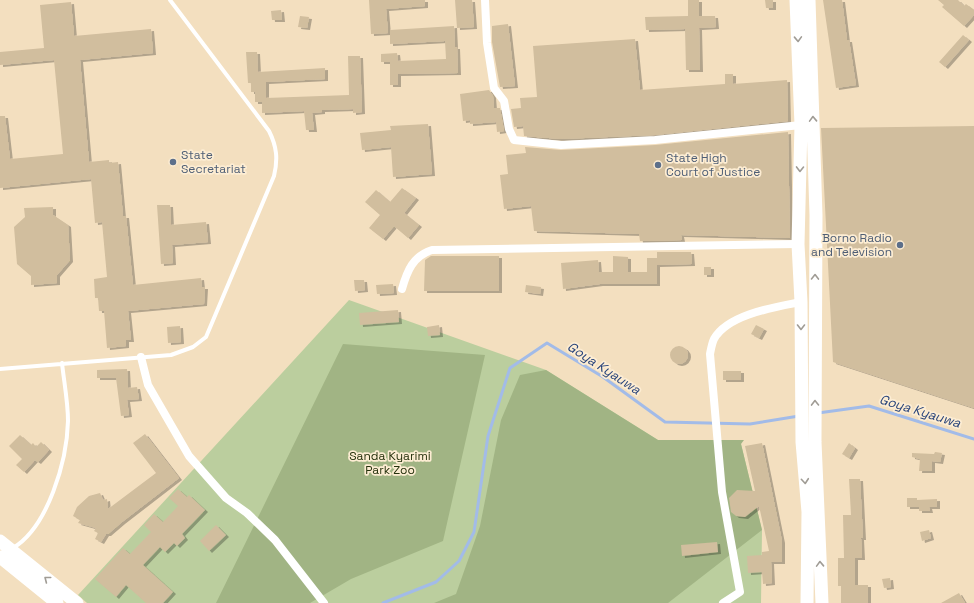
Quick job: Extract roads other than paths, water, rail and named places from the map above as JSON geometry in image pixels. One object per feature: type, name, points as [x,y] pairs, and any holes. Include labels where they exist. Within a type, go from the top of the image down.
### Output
[{"type":"main road","points":[[796,0],[801,125],[798,244],[801,302],[802,442],[808,512],[807,603]]},
{"type":"main road","points":[[809,0],[816,207],[814,344],[815,442],[822,603]]},
{"type":"main road","points":[[0,540],[5,553],[57,603]]},
{"type":"main road","points":[[5,553],[77,603]]},
{"type":"street","points":[[485,0],[486,43],[494,88],[504,101],[509,129],[514,140],[561,145],[655,140],[801,125]]},
{"type":"street","points":[[402,290],[407,274],[421,254],[432,250],[798,244]]},
{"type":"street","points":[[723,603],[740,592],[722,492],[710,354],[714,338],[728,325],[750,312],[801,302]]},
{"type":"street","points":[[141,357],[148,385],[189,456],[226,498],[247,513],[275,540],[324,603]]},
{"type":"lane","points":[[0,369],[171,355],[193,347],[206,337],[268,190],[277,163],[277,150],[269,131],[170,0]]},
{"type":"lane","points":[[5,553],[24,542],[40,522],[53,490],[64,456],[68,422],[62,363]]},
{"type":"waterway","name":"Goya Kyauwa","points":[[383,603],[436,582],[459,561],[474,532],[488,436],[510,368],[547,343],[603,377],[665,422],[750,424],[799,416]]},
{"type":"waterway","name":"Goya Kyauwa","points":[[818,413],[869,406],[974,439]]},
{"type":"place","name":"State Secretariat","points":[[173,162]]},
{"type":"place","name":"State High Court of Justice","points":[[658,165]]},
{"type":"place","name":"Borno Radio and Television","points":[[900,245]]},
{"type":"park label","name":"Sanda Kyarimi Park Zoo","points":[[390,463]]}]
